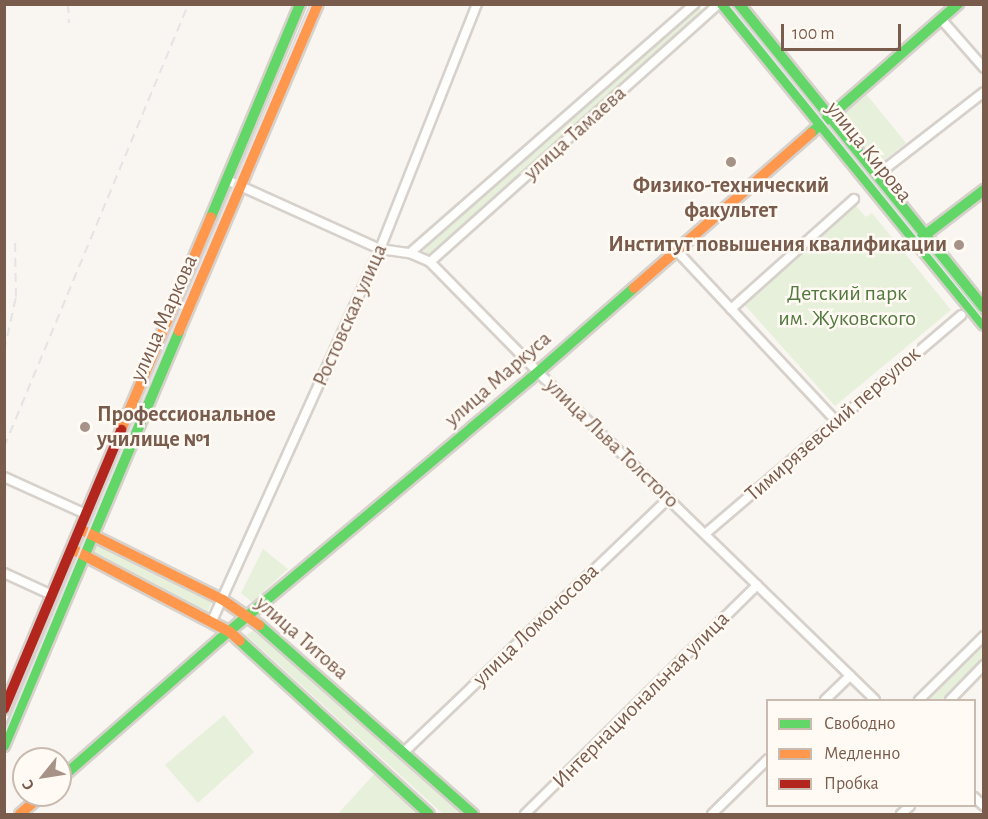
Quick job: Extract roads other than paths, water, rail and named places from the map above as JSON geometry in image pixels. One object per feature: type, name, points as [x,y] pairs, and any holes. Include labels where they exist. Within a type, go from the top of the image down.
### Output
[{"type":"main road","name":"улица Маркова","points":[[4,709],[300,4]]},
{"type":"main road","name":"улица Маркова","points":[[4,746],[243,187],[318,4]]},
{"type":"main road","name":"улица Кирова","points":[[721,4],[821,124],[984,308]]},
{"type":"main road","name":"улица Кирова","points":[[738,4],[878,175],[984,325]]},
{"type":"main road","name":"улица Маркуса","points":[[72,769],[538,372],[958,4]]},
{"type":"main road","points":[[921,238],[984,190]]},
{"type":"main road","name":"улица Титова","points":[[80,529],[223,600],[249,616],[473,814]]},
{"type":"main road","name":"улица Титова","points":[[72,549],[230,632],[429,814]]},
{"type":"street","name":"Ростовская улица","points":[[212,621],[381,249],[477,4]]},
{"type":"street","name":"улица Тамаева","points":[[410,253],[694,4]]},
{"type":"street","name":"улица Тамаева","points":[[430,262],[721,4]]},
{"type":"street","points":[[941,19],[984,68]]},
{"type":"street","points":[[878,175],[984,92]]},
{"type":"street","name":"улица Льва Толстого","points":[[227,180],[381,249],[410,253],[430,262],[538,372],[874,699]]},
{"type":"street","points":[[731,309],[854,199]]},
{"type":"street","points":[[676,250],[835,420]]},
{"type":"street","name":"Тимирязевский переулок","points":[[705,534],[835,420],[961,315]]},
{"type":"street","points":[[4,477],[87,514]]},
{"type":"street","name":"улица Ломоносова","points":[[403,753],[669,498]]},
{"type":"street","points":[[4,573],[52,595]]},
{"type":"street","name":"Интернациональная улица","points":[[525,814],[757,585]]},
{"type":"street","points":[[920,699],[984,636]]},
{"type":"street","points":[[951,699],[984,665]]},
{"type":"street","points":[[826,699],[850,676]]},
{"type":"street","points":[[712,814],[766,761]]},
{"type":"tram line","points":[[4,735],[135,418],[312,4]]},
{"type":"tram line","points":[[729,4],[984,319]]},
{"type":"railway","points":[[68,4],[69,23]]},
{"type":"railway","points":[[4,447],[188,4]]},
{"type":"railway","points":[[4,351],[16,297],[15,239]]},
{"type":"railway","points":[[4,303],[4,321]]},
{"type":"place","name":"Физико-технический факультет","points":[[731,162]]},
{"type":"place","name":"Институт повышения квалификации","points":[[959,245]]},
{"type":"place","name":"Профессиональное училище №1","points":[[85,427]]},
{"type":"park label","name":"Детский парк им. Жуковского","points":[[847,306]]}]
